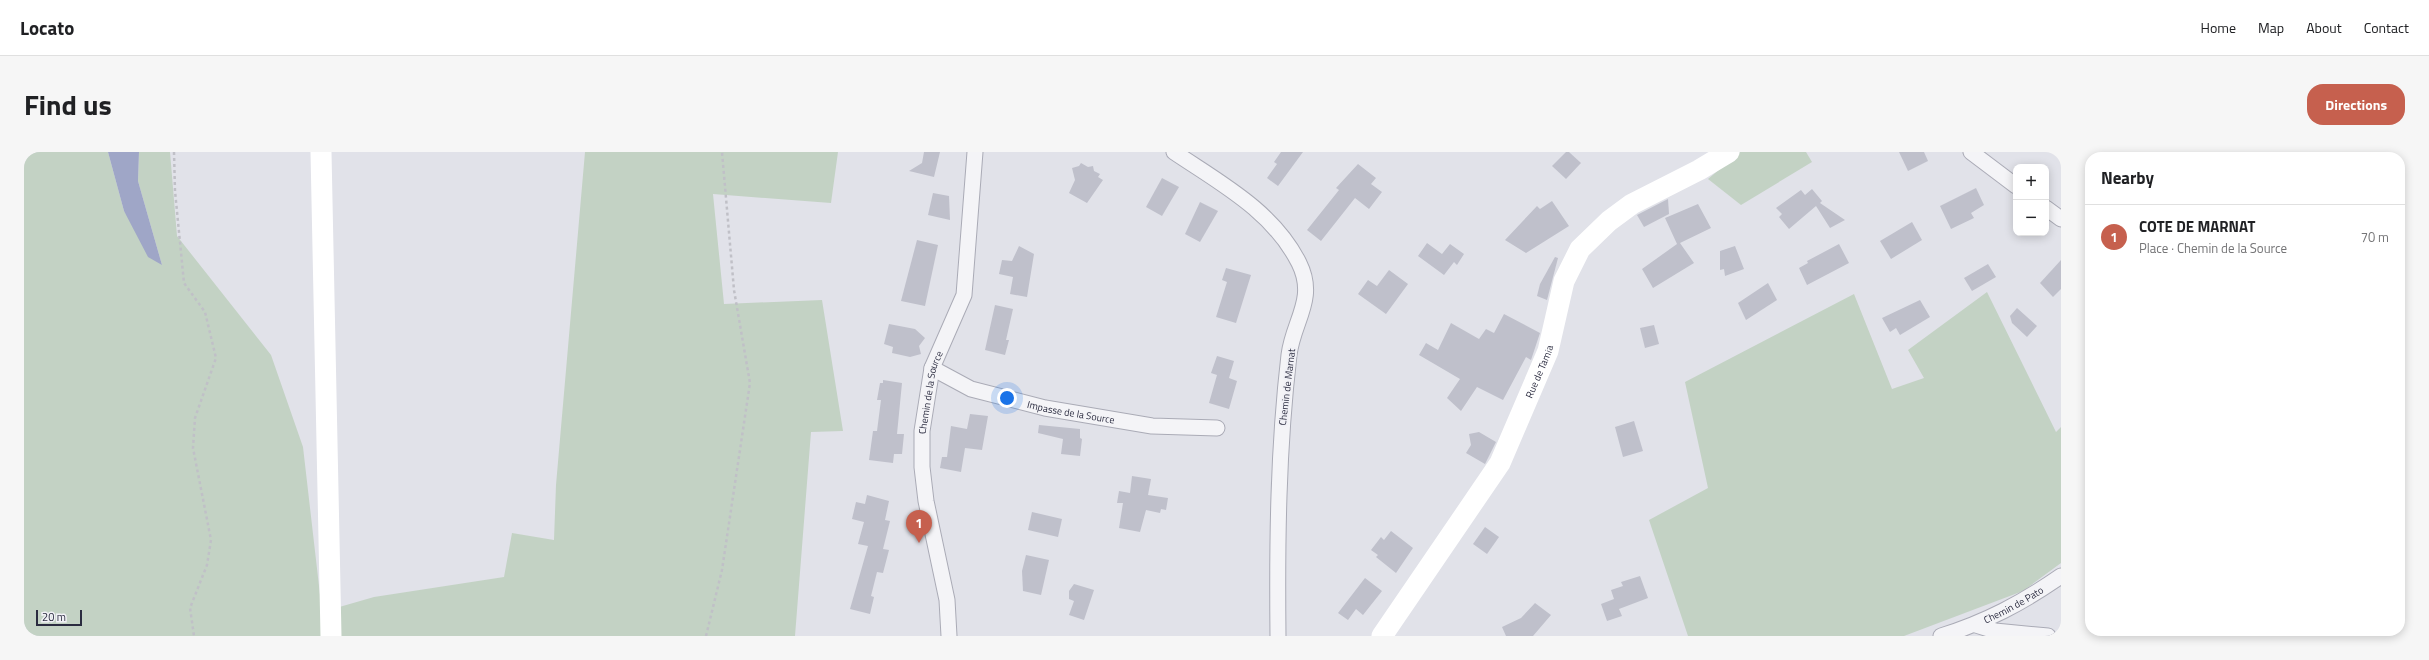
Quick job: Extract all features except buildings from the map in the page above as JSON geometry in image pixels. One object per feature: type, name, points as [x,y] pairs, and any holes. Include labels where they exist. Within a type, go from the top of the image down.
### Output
[{"type":"street","name":"Chemin de la Source","points":[[949,636],[947,600],[926,501],[922,467],[922,431],[932,368],[964,295],[975,152]]},
{"type":"street","name":"Chemin de Marnat","points":[[1174,152],[1255,207],[1284,239],[1300,263],[1306,283],[1306,302],[1289,353],[1282,413],[1278,497],[1278,636]]},
{"type":"street","name":"Rue de Tamia","points":[[1382,636],[1500,463],[1548,351],[1564,281],[1580,249],[1609,221],[1632,204],[1699,170],[1729,152]]},
{"type":"street","points":[[1971,152],[2013,184]]},
{"type":"street","points":[[320,158],[332,636]]},
{"type":"street","points":[[2049,210],[2061,219]]},
{"type":"street","name":"Impasse de la Source","points":[[932,368],[971,388],[1045,408],[1152,426],[1217,428]]},
{"type":"street","name":"Chemin de Pato","points":[[1941,636],[1976,625],[2033,596],[2061,576]]},
{"type":"street","points":[[1976,625],[1995,631],[2048,636]]},
{"type":"path","points":[[174,152],[175,191],[184,283],[205,312],[216,358],[195,418],[193,448],[211,540],[206,564],[190,608],[194,636]]},
{"type":"path","points":[[706,636],[722,570],[750,383],[734,290],[722,152]]},
{"type":"green space","points":[[24,152],[108,152],[124,211],[162,265],[138,181],[139,152],[170,152],[177,236],[271,355],[303,447],[322,612],[374,597],[504,577],[512,533],[554,540],[556,485],[585,152],[838,152],[831,203],[713,194],[724,304],[822,300],[843,431],[811,432],[795,636],[24,636]]},
{"type":"green space","points":[[1740,152],[1806,152],[1812,162],[1741,205],[1708,179]]},
{"type":"green space","points":[[1987,292],[2056,432],[2061,427],[2061,563],[2023,591],[1904,636],[1688,636],[1649,520],[1708,488],[1685,382],[1854,294],[1892,389],[1924,378],[1908,350]]},
{"type":"water","points":[[108,152],[139,152],[138,181],[162,265],[148,257],[124,211]]},
{"type":"place","name":"COTE DE MARNAT","points":[[919,543]]}]
